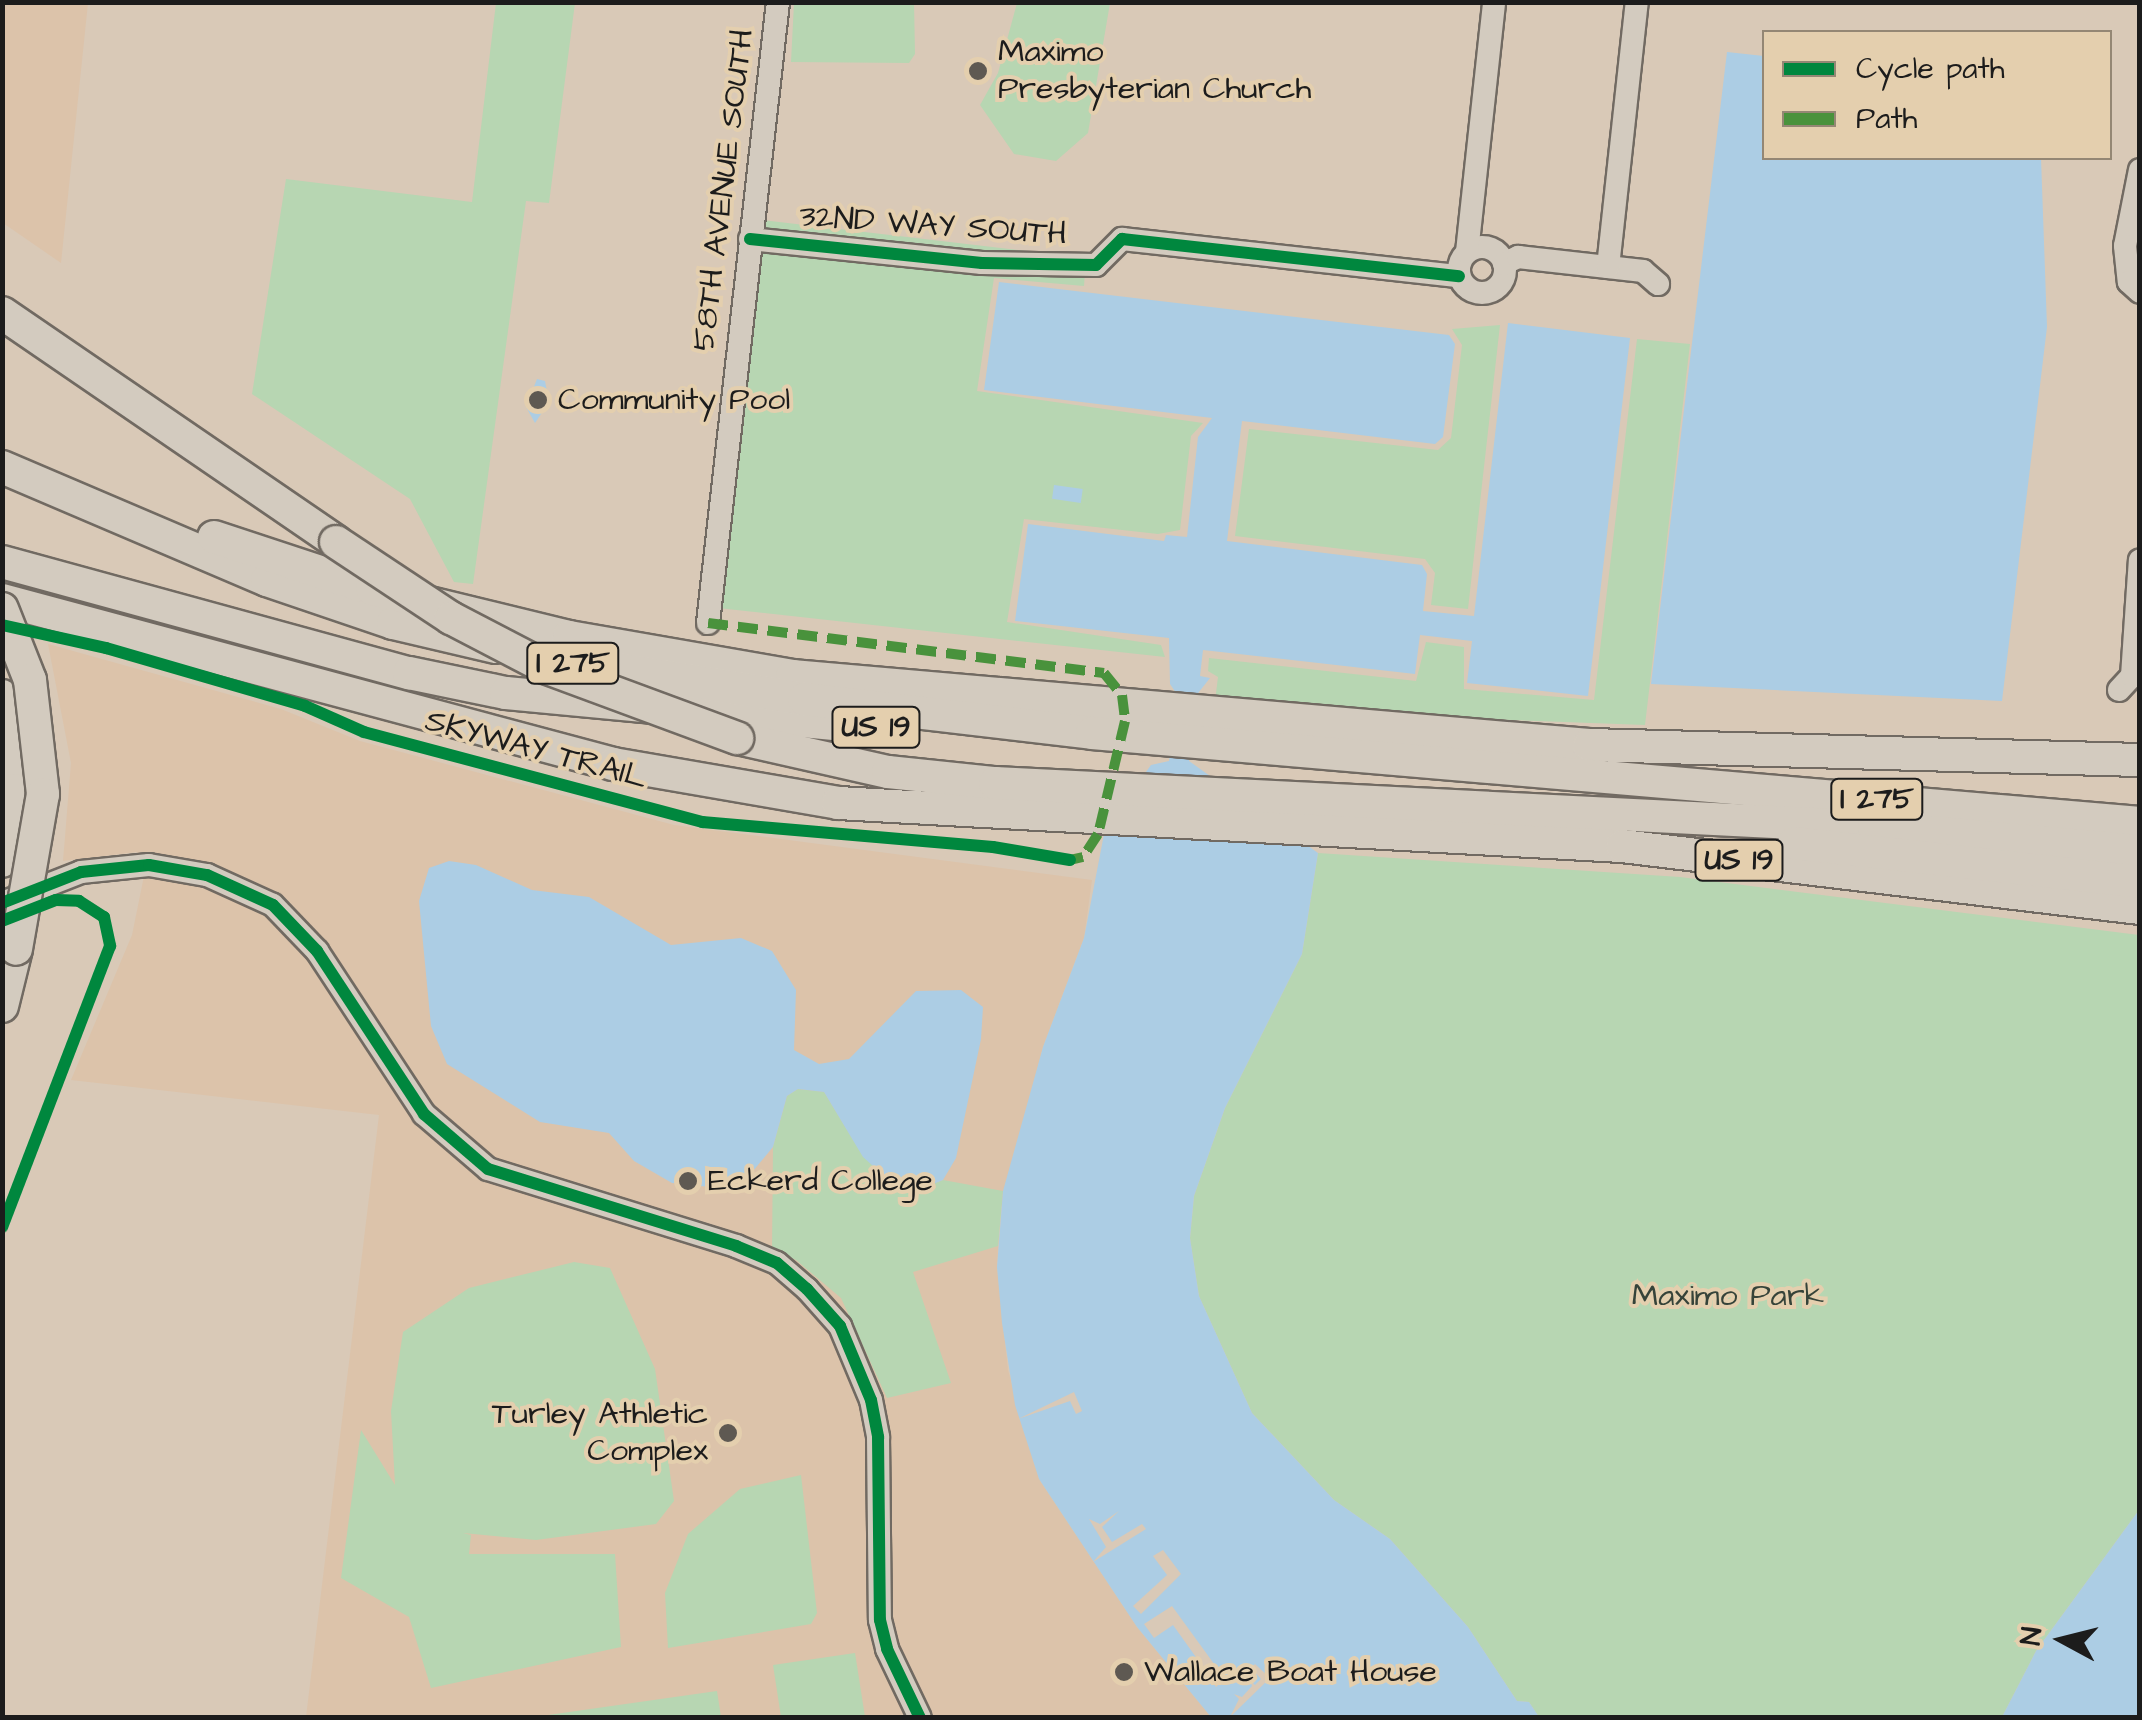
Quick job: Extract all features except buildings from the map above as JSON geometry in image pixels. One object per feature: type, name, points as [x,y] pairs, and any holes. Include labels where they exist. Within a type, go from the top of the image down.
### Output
[{"type":"highway","name":"I 275","points":[[2,313],[452,618],[545,667],[737,738],[888,772],[1074,802],[1338,815],[1674,817],[2140,851]]},
{"type":"highway","name":"I 275","points":[[2,468],[268,580],[393,623],[513,652],[670,681],[1083,723],[1244,733],[2140,823]]},
{"type":"highway","name":"US 19","points":[[2,562],[409,673],[506,693],[984,735],[1083,723]]},
{"type":"highway","points":[[2,600],[613,764],[838,803],[1074,802]]},
{"type":"highway","points":[[2,609],[30,680],[43,794],[2,1006]]},
{"type":"highway","points":[[2,696],[14,790],[2,861]]},
{"type":"highway","points":[[1244,733],[2132,761]]},
{"type":"highway","name":"US 19","points":[[1338,815],[2140,908]]},
{"type":"highway","points":[[1674,817],[1720,834],[2140,882]]},
{"type":"street","name":"58TH AVENUE SOUTH","points":[[708,624],[778,2]]},
{"type":"street","points":[[1460,276],[1468,252],[1494,2]]},
{"type":"street","points":[[1608,268],[1637,2]]},
{"type":"street","points":[[2140,170],[2125,246],[2129,282],[2140,292]]},
{"type":"street","name":"32ND WAY SOUTH","points":[[750,238],[982,262],[1096,265],[1122,239],[1460,276],[1470,290],[1488,292],[1502,282],[1504,264]]},
{"type":"street","points":[[1468,252],[1493,250],[1504,264],[1518,257],[1643,272],[1658,284]]},
{"type":"street","points":[[2119,690],[2132,676],[2140,560]]},
{"type":"street","points":[[2,903],[81,872],[149,865],[207,875],[273,905],[317,951],[424,1114],[488,1169],[736,1246],[777,1263],[808,1289],[840,1326],[871,1400],[878,1437],[880,1620],[886,1649],[920,1718]]},
{"type":"shaded area","points":[[2,3],[88,3],[61,263],[3,223]]},
{"type":"shaded area","name":"Eckerd College","points":[[48,644],[281,709],[360,741],[674,825],[1092,880],[1084,938],[1043,1047],[1000,1211],[997,1267],[1008,1370],[1039,1479],[1137,1627],[1211,1717],[306,1717],[379,1115],[71,1080],[132,935],[144,876],[137,852],[63,861],[71,763]]},
{"type":"green space","points":[[914,2],[915,54],[909,63],[791,62],[794,3]]},
{"type":"green space","points":[[496,3],[575,3],[549,203],[526,201],[473,584],[454,582],[410,499],[252,394],[286,179],[472,202]]},
{"type":"green space","points":[[1017,3],[1110,3],[1088,133],[1056,161],[1014,154],[980,105],[998,73]]},
{"type":"green space","points":[[761,220],[1086,258],[1084,286],[994,278],[977,391],[1203,423],[1191,436],[1180,530],[1158,534],[1024,519],[1007,622],[1161,645],[1165,657],[718,608]]},
{"type":"green space","points":[[1500,325],[1468,609],[1431,605],[1435,573],[1425,559],[1235,536],[1249,429],[1438,450],[1451,438],[1462,345],[1452,329]]},
{"type":"green space","points":[[1637,339],[1690,344],[1645,725],[1214,709],[1218,677],[1208,671],[1209,658],[1416,681],[1426,642],[1464,647],[1464,689],[1594,700]]},
{"type":"green space","name":"Maximo Park","points":[[1318,853],[1680,877],[2139,935],[2139,1510],[2036,1651],[2002,1717],[1539,1717],[1529,1702],[1517,1701],[1468,1627],[1390,1539],[1334,1500],[1252,1413],[1199,1296],[1190,1238],[1194,1196],[1225,1108],[1302,954]]},
{"type":"green space","points":[[798,1089],[824,1092],[863,1156],[921,1189],[943,1180],[1003,1191],[998,1246],[913,1272],[951,1383],[887,1398],[841,1298],[796,1260],[772,1250],[773,1147],[787,1096]]},
{"type":"green space","points":[[574,1262],[610,1268],[655,1369],[674,1501],[656,1524],[536,1540],[463,1533],[471,1535],[469,1554],[615,1554],[621,1647],[431,1688],[409,1617],[341,1578],[361,1430],[395,1485],[391,1411],[403,1332],[469,1288]]},
{"type":"green space","points":[[801,1475],[817,1613],[811,1624],[668,1648],[665,1593],[688,1534],[740,1489]]},
{"type":"green space","points":[[855,1653],[865,1717],[781,1717],[773,1665]]},
{"type":"green space","points":[[717,1691],[721,1717],[534,1717]]},
{"type":"water","points":[[1727,52],[1762,56],[1762,160],[2041,160],[2047,327],[2002,701],[1651,684]]},
{"type":"water","points":[[999,282],[1449,335],[1455,344],[1443,437],[1435,444],[1242,421],[1227,541],[1422,565],[1427,574],[1423,611],[1474,616],[1508,323],[1630,338],[1588,696],[1467,683],[1472,641],[1420,635],[1415,674],[1203,650],[1200,676],[1210,678],[1195,697],[1189,761],[1318,853],[1302,954],[1225,1108],[1194,1196],[1190,1238],[1199,1296],[1252,1413],[1334,1500],[1390,1539],[1468,1627],[1517,1701],[1529,1702],[1539,1717],[1211,1717],[1137,1627],[1039,1479],[1015,1405],[1002,1323],[997,1267],[1003,1191],[1043,1047],[1084,938],[1105,829],[1151,765],[1169,761],[1178,696],[1170,684],[1169,638],[1015,621],[1028,524],[1164,541],[1166,535],[1187,537],[1198,437],[1212,418],[984,390]]},
{"type":"water","name":"Community Pool","points":[[537,379],[545,381],[549,402],[535,423],[526,407]]},
{"type":"water","points":[[1054,485],[1083,489],[1081,503],[1052,499]]},
{"type":"water","points":[[449,861],[476,865],[532,890],[589,897],[671,945],[741,938],[772,951],[796,990],[794,1050],[819,1064],[849,1059],[916,991],[961,990],[983,1007],[981,1039],[956,1158],[943,1180],[921,1189],[893,1184],[863,1157],[824,1092],[798,1089],[787,1096],[773,1147],[748,1177],[710,1187],[672,1183],[634,1161],[609,1133],[540,1122],[447,1064],[431,1026],[419,901],[429,868]]},
{"type":"water","points":[[2139,1510],[2139,1717],[2002,1717],[2036,1651]]},
{"type":"pier","points":[[1074,1392],[1082,1411],[1076,1414],[1070,1401],[1018,1419]]},
{"type":"pier","points":[[1119,1511],[1102,1527],[1112,1542],[1142,1524],[1146,1529],[1093,1562],[1106,1547],[1089,1519],[1100,1524]]},
{"type":"pier","points":[[1163,1550],[1181,1574],[1141,1614],[1133,1606],[1167,1575],[1153,1556]]},
{"type":"pier","points":[[1172,1606],[1225,1679],[1216,1687],[1205,1672],[1196,1678],[1203,1667],[1173,1625],[1154,1638],[1144,1624]]},
{"type":"pier","points":[[1255,1664],[1270,1678],[1230,1717],[1239,1699],[1234,1694],[1242,1697],[1252,1686],[1249,1679],[1255,1685],[1261,1679],[1251,1668]]},
{"type":"marked path","points":[[708,623],[1104,673],[1122,695],[1125,721],[1098,834],[1083,857],[1070,860]]},
{"type":"cycle path","points":[[750,239],[982,263],[1096,265],[1122,239],[1459,276]]},
{"type":"cycle path","name":"SKYWAY TRAIL","points":[[2,625],[106,648],[305,706],[364,732],[702,822],[993,847],[1070,860]]},
{"type":"cycle path","points":[[2,903],[81,872],[149,865],[207,875],[273,905],[317,951],[424,1114],[488,1169],[736,1246],[777,1263],[807,1289],[840,1326],[871,1400],[878,1437],[880,1620],[887,1649],[920,1718]]},
{"type":"cycle path","points":[[2,921],[56,900],[79,901],[104,917],[110,946],[2,1227]]},
{"type":"place","name":"Maximo Presbyterian Church","points":[[978,71]]},
{"type":"place","name":"Community Pool","points":[[538,400]]},
{"type":"place","name":"Eckerd College","points":[[688,1181]]},
{"type":"place","name":"Turley Athletic Complex","points":[[728,1433]]},
{"type":"place","name":"Wallace Boat House","points":[[1124,1672]]}]
